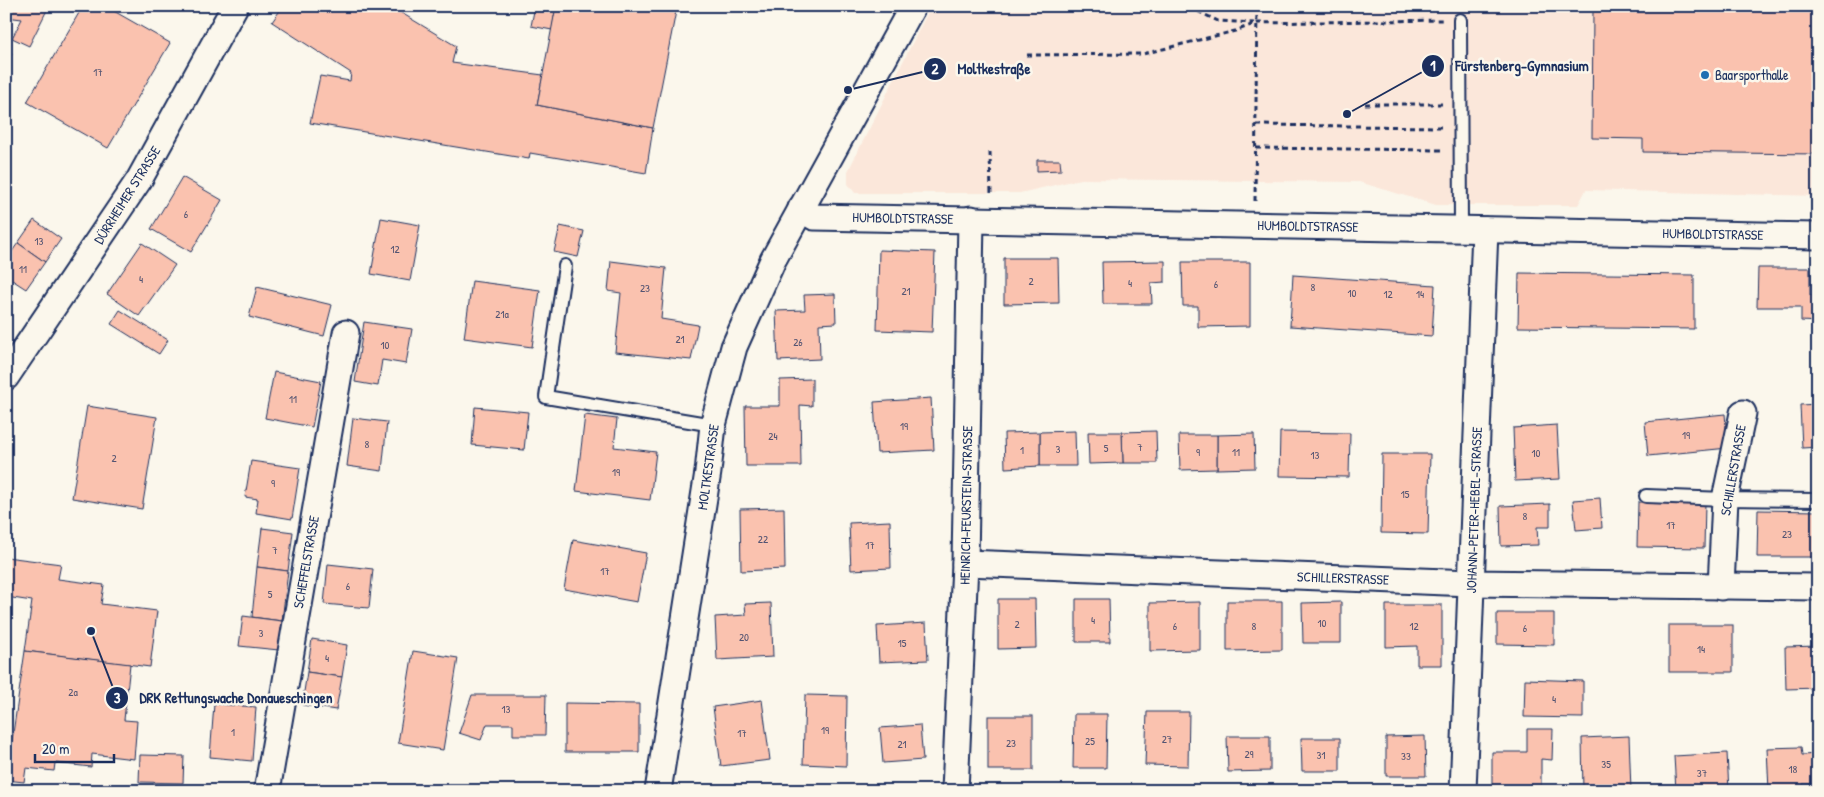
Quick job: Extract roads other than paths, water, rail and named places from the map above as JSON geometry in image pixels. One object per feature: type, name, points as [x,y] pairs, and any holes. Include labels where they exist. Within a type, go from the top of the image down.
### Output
[{"type":"street","name":"DÜRRHEIMER STRASSE","points":[[6,376],[139,180],[235,6]]},
{"type":"street","name":"MOLTKESTRASSE","points":[[658,791],[708,472],[713,425],[734,347],[773,260],[913,6]]},
{"type":"street","name":"HUMBOLDTSTRASSE","points":[[801,208],[814,217],[1818,236]]},
{"type":"street","name":"HEINRICH-FEURSTEIN-STRASSE","points":[[955,791],[981,220]]},
{"type":"street","name":"JOHANN-PETER-HEBEL-STRASSE","points":[[1463,791],[1471,583],[1473,229]]},
{"type":"street","name":"SCHEFFELSTRASSE","points":[[267,791],[346,333]]},
{"type":"street","name":"SCHILLERSTRASSE","points":[[1721,587],[1725,499],[1744,413]]},
{"type":"street","name":"SCHILLERSTRASSE","points":[[965,563],[1471,583],[1818,587]]},
{"type":"lane","points":[[1460,20],[1461,150],[1473,229]]},
{"type":"lane","points":[[565,266],[546,397],[713,425]]},
{"type":"lane","points":[[1646,496],[1818,500]]},
{"type":"place","name":"Baarsporthalle","points":[[1705,75]]},
{"type":"place","name":"Moltkestraße","points":[[848,90]]},
{"type":"place","name":"Fürstenberg-Gymnasium","points":[[1347,114]]},
{"type":"place","name":"DRK Rettungswache Donaueschingen","points":[[91,631]]}]
